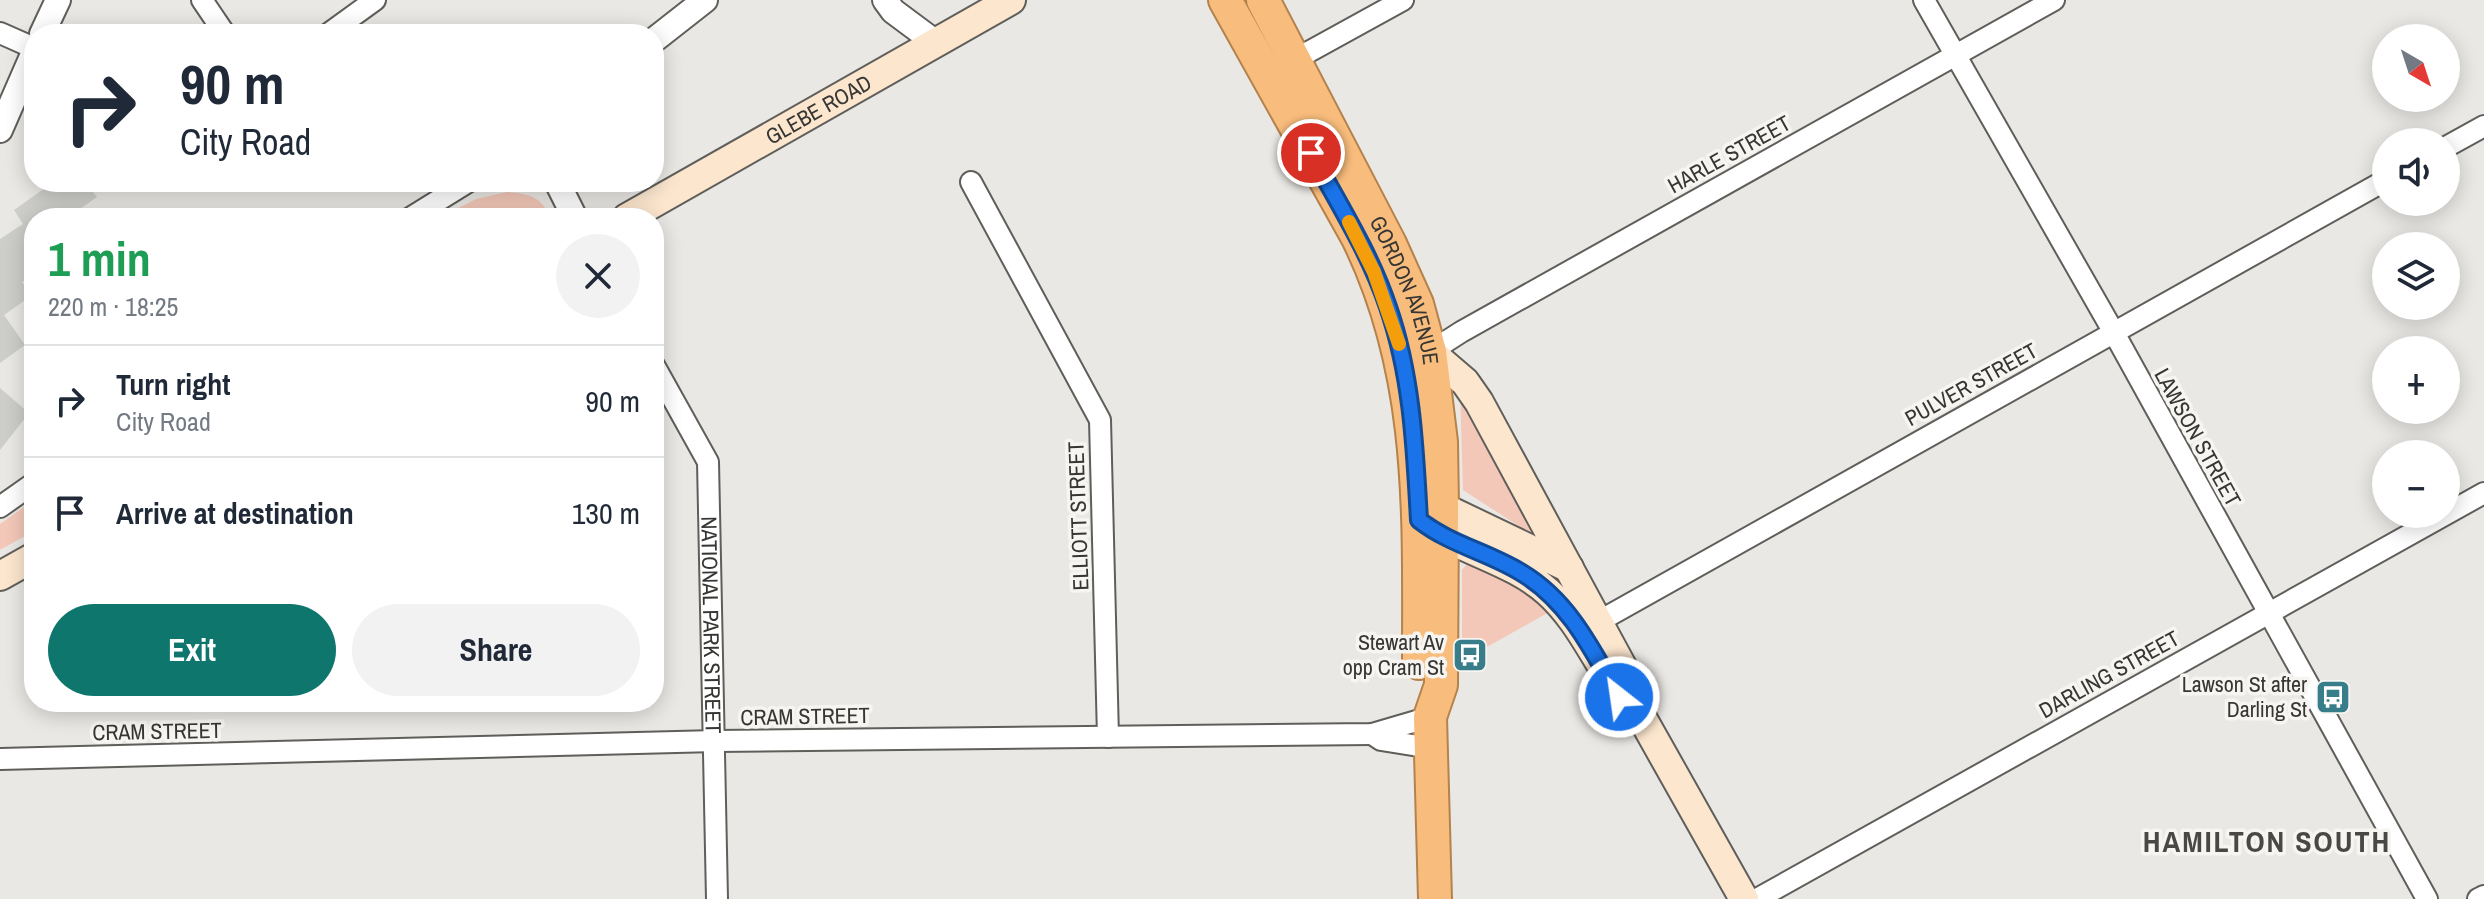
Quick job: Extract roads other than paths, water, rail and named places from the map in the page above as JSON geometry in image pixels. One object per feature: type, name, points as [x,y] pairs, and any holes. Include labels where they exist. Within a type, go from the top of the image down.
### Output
[{"type":"highway","points":[[1225,0],[1358,238],[1388,306],[1434,522]]},
{"type":"highway","name":"GORDON AVENUE","points":[[1263,0],[1390,244],[1417,304],[1430,352]]},
{"type":"highway","points":[[1430,352],[1441,442],[1434,522],[1441,685],[1430,732],[1435,899]]},
{"type":"main road","name":"GLEBE ROAD","points":[[645,208],[1011,0]]},
{"type":"main road","name":"GORDON AVENUE","points":[[1430,352],[1465,382],[1479,402],[1569,568],[1619,697],[1641,716],[1744,899]]},
{"type":"main road","points":[[1434,522],[1569,568]]},
{"type":"main road","name":"GORDON AVENUE","points":[[1434,522],[1528,576],[1590,626]]},
{"type":"main road","points":[[0,576],[24,563]]},
{"type":"street","points":[[47,24],[58,0]]},
{"type":"street","points":[[202,0],[218,24]]},
{"type":"street","points":[[342,24],[375,0]]},
{"type":"street","points":[[664,32],[705,0]]},
{"type":"street","points":[[1294,60],[1403,0]]},
{"type":"street","name":"LAWSON STREET","points":[[1924,0],[2113,331],[2427,899]]},
{"type":"street","name":"HARLE STREET","points":[[1430,352],[2054,0]]},
{"type":"street","points":[[889,6],[936,43]]},
{"type":"street","points":[[0,33],[24,45]]},
{"type":"street","points":[[0,130],[24,74]]},
{"type":"street","points":[[2460,139],[2484,126]]},
{"type":"street","name":"ELLIOTT STREET","points":[[971,182],[1100,420],[1108,737]]},
{"type":"street","name":"PULVER STREET","points":[[1590,626],[2372,188]]},
{"type":"street","points":[[426,208],[452,192]]},
{"type":"street","name":"NATIONAL PARK STREET","points":[[664,383],[708,462],[717,899]]},
{"type":"street","points":[[0,507],[24,490]]},
{"type":"street","name":"DARLING STREET","points":[[1757,899],[2484,493]]},
{"type":"street","name":"CRAM STREET","points":[[1372,734],[1381,740],[1430,732]]},
{"type":"street","name":"CRAM STREET","points":[[0,759],[716,741],[1430,732]]},
{"type":"street","points":[[2478,899],[2484,896]]},
{"type":"place","name":"Stewart Av opp Cram St","points":[[1470,655]]},
{"type":"place","name":"Lawson St after Darling St","points":[[2333,697]]},
{"type":"district","name":"HAMILTON SOUTH","points":[[2267,841]]}]
